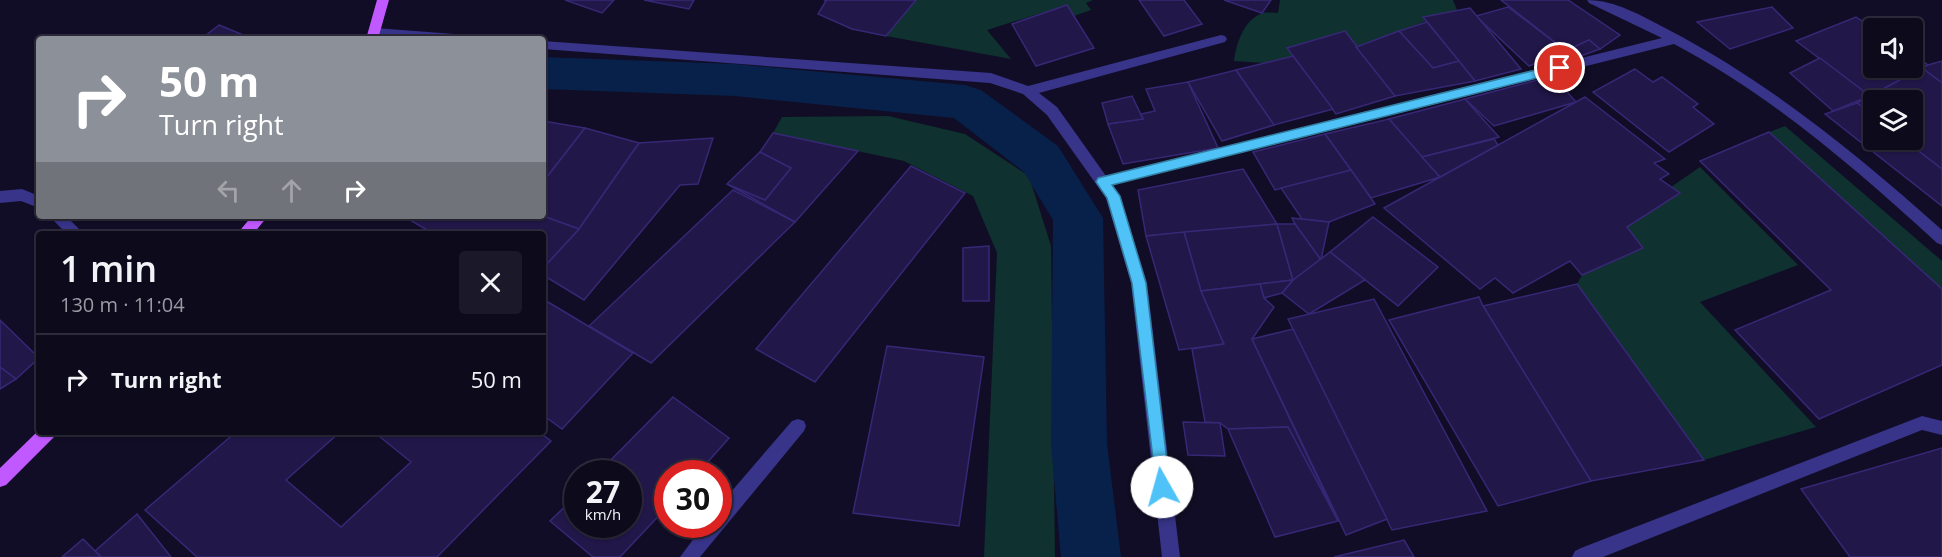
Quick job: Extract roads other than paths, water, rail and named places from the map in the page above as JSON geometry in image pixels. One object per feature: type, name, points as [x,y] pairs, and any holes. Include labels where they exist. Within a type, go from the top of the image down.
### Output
[{"type":"main road","points":[[374,36],[383,0]]},
{"type":"main road","points":[[247,231],[258,219]]},
{"type":"main road","points":[[0,479],[45,435]]},
{"type":"street","points":[[1593,0],[1608,3],[1753,83],[1800,117],[1941,236]]},
{"type":"street","points":[[1028,91],[1221,39]]},
{"type":"street","points":[[1103,182],[1675,39]]},
{"type":"street","points":[[546,45],[991,78],[1028,91],[1052,111],[1113,196],[1139,283],[1171,557]]},
{"type":"street","points":[[0,197],[22,195],[36,201]]},
{"type":"street","points":[[60,219],[74,231]]},
{"type":"street","points":[[1581,557],[1922,423],[1942,428]]},
{"type":"street","points":[[732,504],[798,426]]},
{"type":"street","points":[[688,557],[704,538]]},
{"type":"waterway","points":[[546,73],[735,80],[965,102],[1041,159],[1078,218],[1079,444],[1091,557]]}]
